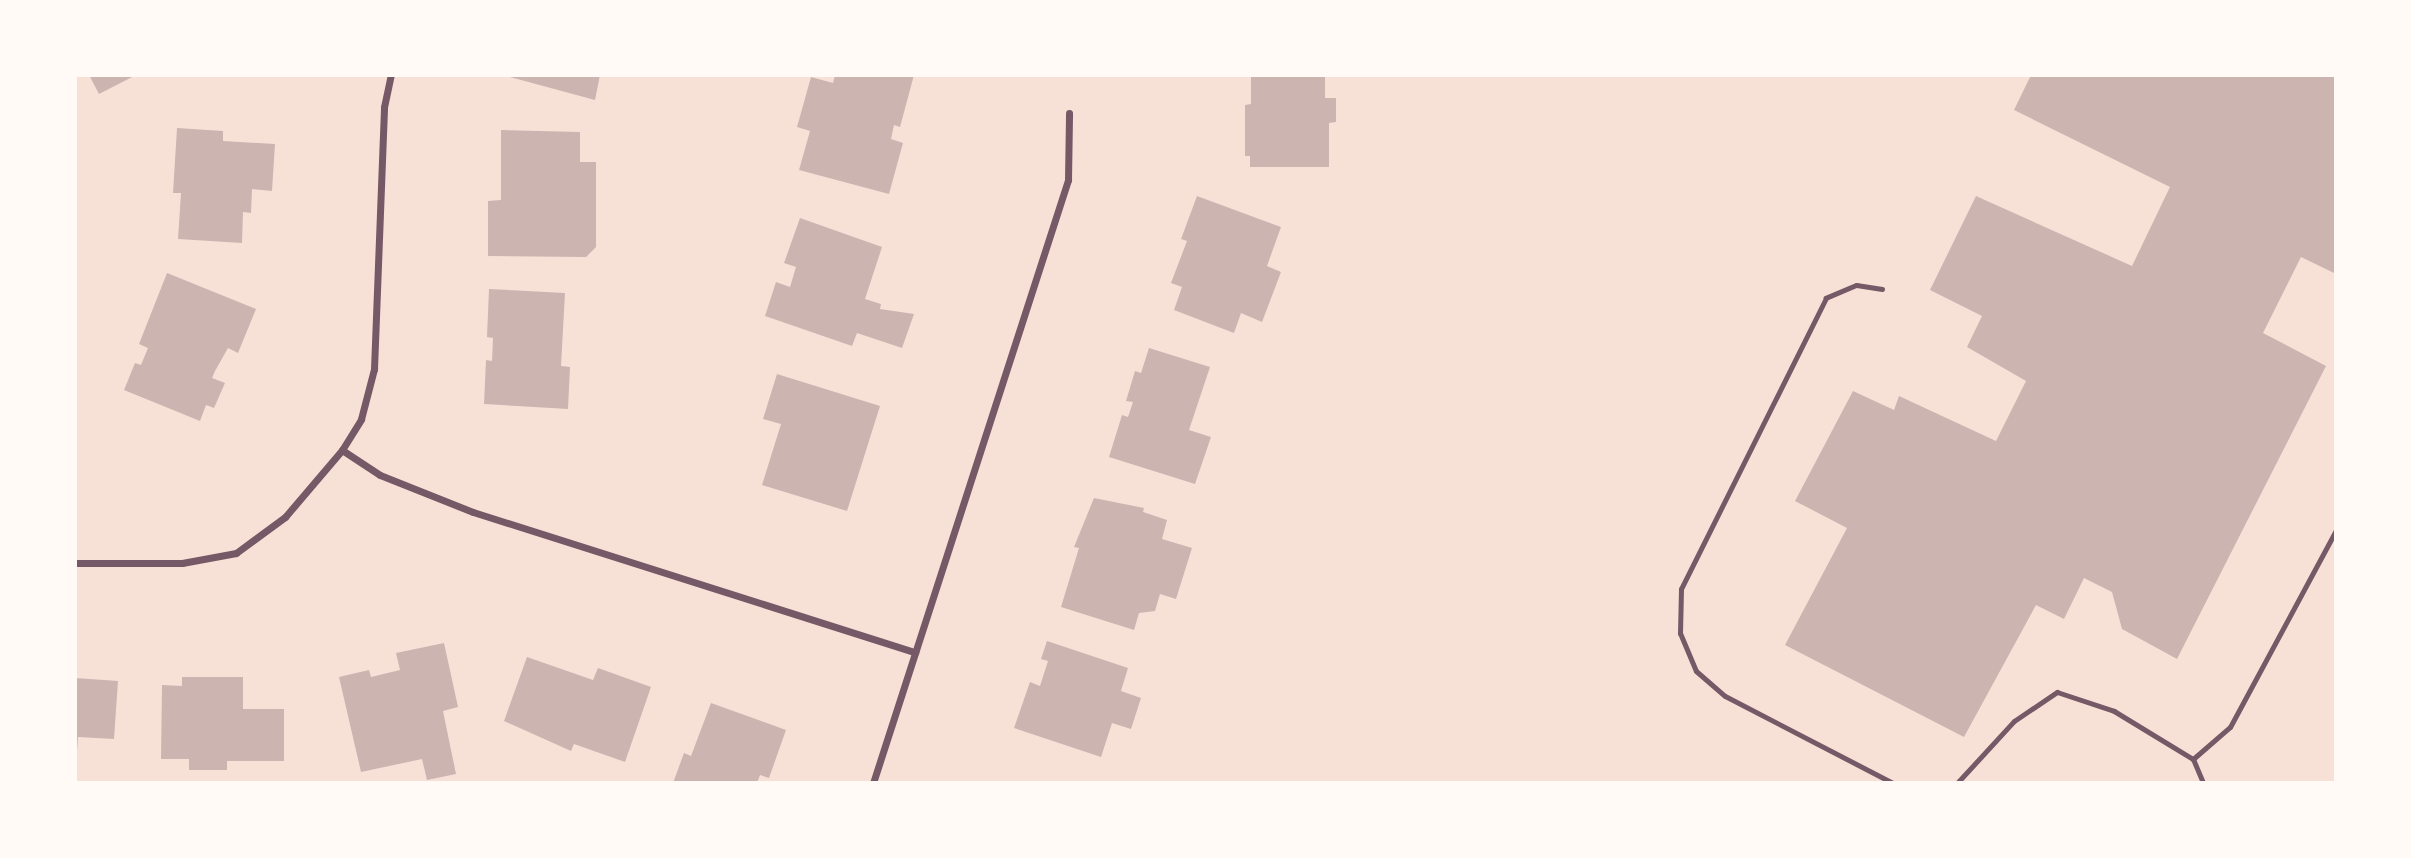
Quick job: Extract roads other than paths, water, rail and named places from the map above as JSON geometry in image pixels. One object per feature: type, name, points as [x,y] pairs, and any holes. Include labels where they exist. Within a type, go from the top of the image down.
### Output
[{"type":"street","points":[[75,563],[182,563],[236,553],[285,517],[342,450],[362,419],[374,369],[384,107],[391,75]]},
{"type":"street","points":[[873,783],[1068,180],[1069,113]]},
{"type":"street","points":[[342,450],[380,475],[473,512],[915,652]]},
{"type":"lane","points":[[1882,289],[1856,285],[1826,298],[1681,589],[1679,633],[1696,671],[1725,696],[1893,783]]},
{"type":"lane","points":[[2193,759],[2230,727],[2336,530]]},
{"type":"lane","points":[[1957,783],[2014,721],[2057,692],[2115,711],[2193,759],[2203,783]]}]
